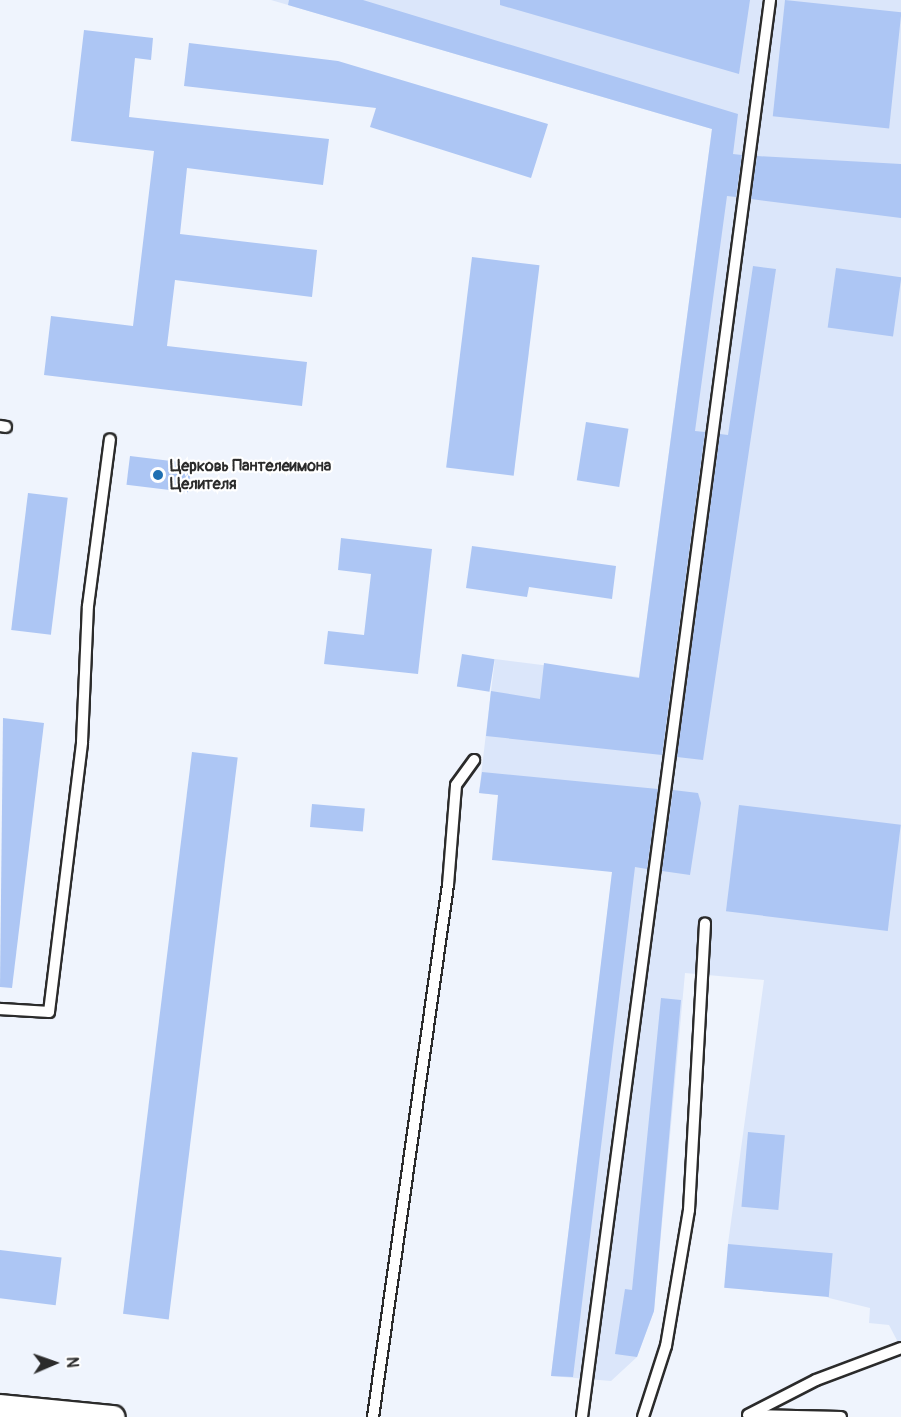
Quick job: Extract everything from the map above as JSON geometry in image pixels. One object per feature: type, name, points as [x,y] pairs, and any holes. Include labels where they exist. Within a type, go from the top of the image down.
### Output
[{"type":"street","points":[[0,1406],[113,1417]]},
{"type":"lane","points":[[582,1417],[770,0]]},
{"type":"lane","points":[[0,1009],[49,1012],[82,742],[88,606],[110,439]]},
{"type":"lane","points":[[373,1417],[448,885],[456,785],[474,760]]},
{"type":"lane","points":[[643,1417],[666,1346],[689,1210],[705,923]]},
{"type":"lane","points":[[746,1416],[816,1380],[901,1348]]},
{"type":"lane","points":[[746,1416],[841,1417]]},
{"type":"shaded area","points":[[271,0],[901,0],[901,1348],[889,1325],[869,1323],[870,1308],[829,1298],[728,1244],[764,980],[685,973],[654,1311],[637,1357],[611,1381],[551,1376],[620,809],[479,793],[495,659],[639,677],[712,129]]},
{"type":"building","points":[[289,0],[363,0],[738,114],[733,154],[742,155],[736,197],[727,196],[695,431],[705,432],[662,755],[486,736],[491,691],[540,699],[544,663],[639,678],[712,129],[288,5]]},
{"type":"building","points":[[500,0],[750,0],[739,74],[500,5]]},
{"type":"building","points":[[785,0],[901,12],[889,129],[773,116]]},
{"type":"building","points":[[84,30],[153,38],[151,60],[135,58],[129,117],[329,139],[323,185],[187,168],[180,234],[317,250],[312,297],[175,280],[167,346],[307,362],[302,406],[44,375],[51,316],[133,326],[154,151],[71,141]]},
{"type":"building","points":[[189,43],[338,61],[548,124],[531,178],[370,127],[376,108],[184,86]]},
{"type":"building","points":[[757,156],[901,164],[901,218],[751,199]]},
{"type":"building","points":[[472,257],[539,265],[514,476],[446,467]]},
{"type":"building","points":[[753,266],[776,269],[703,760],[677,757],[720,434],[728,435]]},
{"type":"building","points":[[836,268],[901,277],[893,337],[828,327]]},
{"type":"building","points":[[586,422],[628,429],[619,487],[577,480]]},
{"type":"building","name":"Церковь Пантелеимона Целителя","points":[[130,456],[192,464],[188,492],[126,485]]},
{"type":"building","points":[[28,493],[68,498],[51,635],[11,630]]},
{"type":"building","points":[[341,538],[432,549],[418,674],[324,664],[328,631],[364,635],[371,574],[338,570]]},
{"type":"building","points":[[472,546],[616,566],[612,599],[529,587],[527,597],[466,588]]},
{"type":"building","points":[[462,654],[495,659],[489,692],[457,687]]},
{"type":"building","points":[[3,718],[44,723],[12,988],[0,987]]},
{"type":"building","points":[[192,752],[238,758],[169,1319],[123,1314]]},
{"type":"building","points":[[482,772],[658,789],[647,869],[635,867],[573,1377],[551,1376],[612,872],[492,860],[498,795],[479,793]]},
{"type":"building","points":[[673,790],[698,793],[701,803],[690,875],[662,871]]},
{"type":"building","points":[[312,804],[365,809],[363,832],[310,827]]},
{"type":"building","points":[[739,805],[901,825],[888,931],[726,911]]},
{"type":"building","points":[[661,998],[681,1000],[654,1311],[637,1357],[615,1354],[625,1289],[632,1290]]},
{"type":"building","points":[[748,1132],[785,1135],[778,1210],[741,1207]]},
{"type":"building","points":[[728,1244],[833,1253],[829,1297],[724,1288]]},
{"type":"building","points":[[0,1250],[62,1258],[56,1305],[0,1298]]},
{"type":"place","name":"Церковь Пантелеимона Целителя","points":[[158,475]]}]
